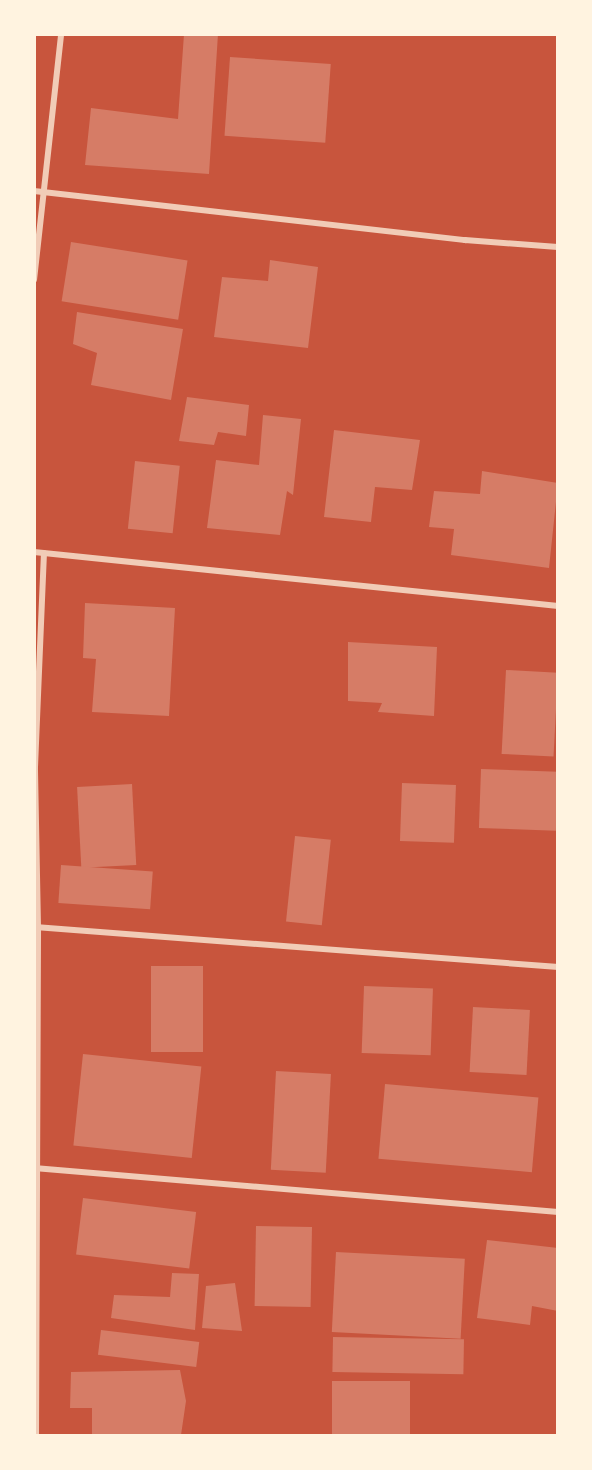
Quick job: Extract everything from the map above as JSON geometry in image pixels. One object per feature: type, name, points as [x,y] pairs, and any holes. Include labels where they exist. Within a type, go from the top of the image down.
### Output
[{"type":"street","points":[[34,280],[61,34]]},
{"type":"street","points":[[34,191],[465,240],[558,247]]},
{"type":"street","points":[[34,552],[558,606]]},
{"type":"street","points":[[36,1436],[35,767],[44,553]]},
{"type":"street","points":[[36,927],[558,967]]},
{"type":"street","points":[[35,1168],[558,1212]]},
{"type":"building","points":[[184,34],[218,34],[209,174],[85,165],[91,108],[178,119]]},
{"type":"building","points":[[230,57],[331,64],[325,143],[224,136]]},
{"type":"building","points":[[71,242],[188,260],[178,320],[62,301]]},
{"type":"building","points":[[270,260],[318,267],[308,348],[214,337],[222,277],[268,281]]},
{"type":"building","points":[[77,312],[183,329],[171,400],[91,385],[97,353],[73,344]]},
{"type":"building","points":[[187,397],[249,405],[246,436],[218,432],[214,445],[179,441]]},
{"type":"building","points":[[263,415],[301,419],[293,495],[287,491],[280,535],[207,528],[216,460],[259,465]]},
{"type":"building","points":[[334,430],[420,440],[412,490],[375,487],[371,522],[324,517]]},
{"type":"building","points":[[135,461],[180,466],[173,533],[128,529]]},
{"type":"building","points":[[482,471],[558,483],[549,568],[451,555],[454,529],[429,527],[434,491],[480,494]]},
{"type":"building","points":[[85,603],[175,608],[169,716],[92,712],[96,659],[83,658]]},
{"type":"building","points":[[348,642],[437,647],[434,716],[378,712],[382,703],[348,701]]},
{"type":"building","points":[[506,670],[558,673],[554,757],[502,754]]},
{"type":"building","points":[[481,769],[558,772],[556,831],[479,828]]},
{"type":"building","points":[[402,783],[456,785],[454,843],[400,841]]},
{"type":"building","points":[[132,784],[136,865],[81,868],[77,787]]},
{"type":"building","points":[[295,836],[331,840],[322,925],[286,922]]},
{"type":"building","points":[[61,865],[153,871],[150,909],[58,903]]},
{"type":"building","points":[[151,966],[203,966],[203,1052],[151,1052]]},
{"type":"building","points":[[364,986],[433,988],[431,1055],[362,1053]]},
{"type":"building","points":[[473,1007],[530,1010],[527,1075],[470,1072]]},
{"type":"building","points":[[83,1054],[201,1066],[192,1158],[73,1145]]},
{"type":"building","points":[[276,1071],[331,1074],[326,1173],[271,1170]]},
{"type":"building","points":[[385,1084],[538,1097],[532,1172],[378,1159]]},
{"type":"building","points":[[83,1198],[196,1212],[189,1268],[76,1255]]},
{"type":"building","points":[[256,1226],[312,1227],[311,1307],[255,1306]]},
{"type":"building","points":[[487,1240],[558,1248],[558,1311],[532,1306],[530,1325],[477,1318]]},
{"type":"building","points":[[336,1252],[465,1259],[461,1339],[332,1332]]},
{"type":"building","points":[[172,1273],[199,1274],[195,1330],[111,1318],[114,1295],[170,1297]]},
{"type":"building","points":[[235,1283],[242,1331],[202,1328],[206,1286]]},
{"type":"building","points":[[101,1330],[199,1342],[196,1367],[98,1355]]},
{"type":"building","points":[[333,1337],[464,1339],[463,1374],[332,1372]]},
{"type":"building","points":[[180,1370],[186,1401],[181,1435],[92,1434],[92,1408],[70,1408],[71,1372]]},
{"type":"building","points":[[332,1381],[410,1381],[410,1436],[332,1436]]}]
